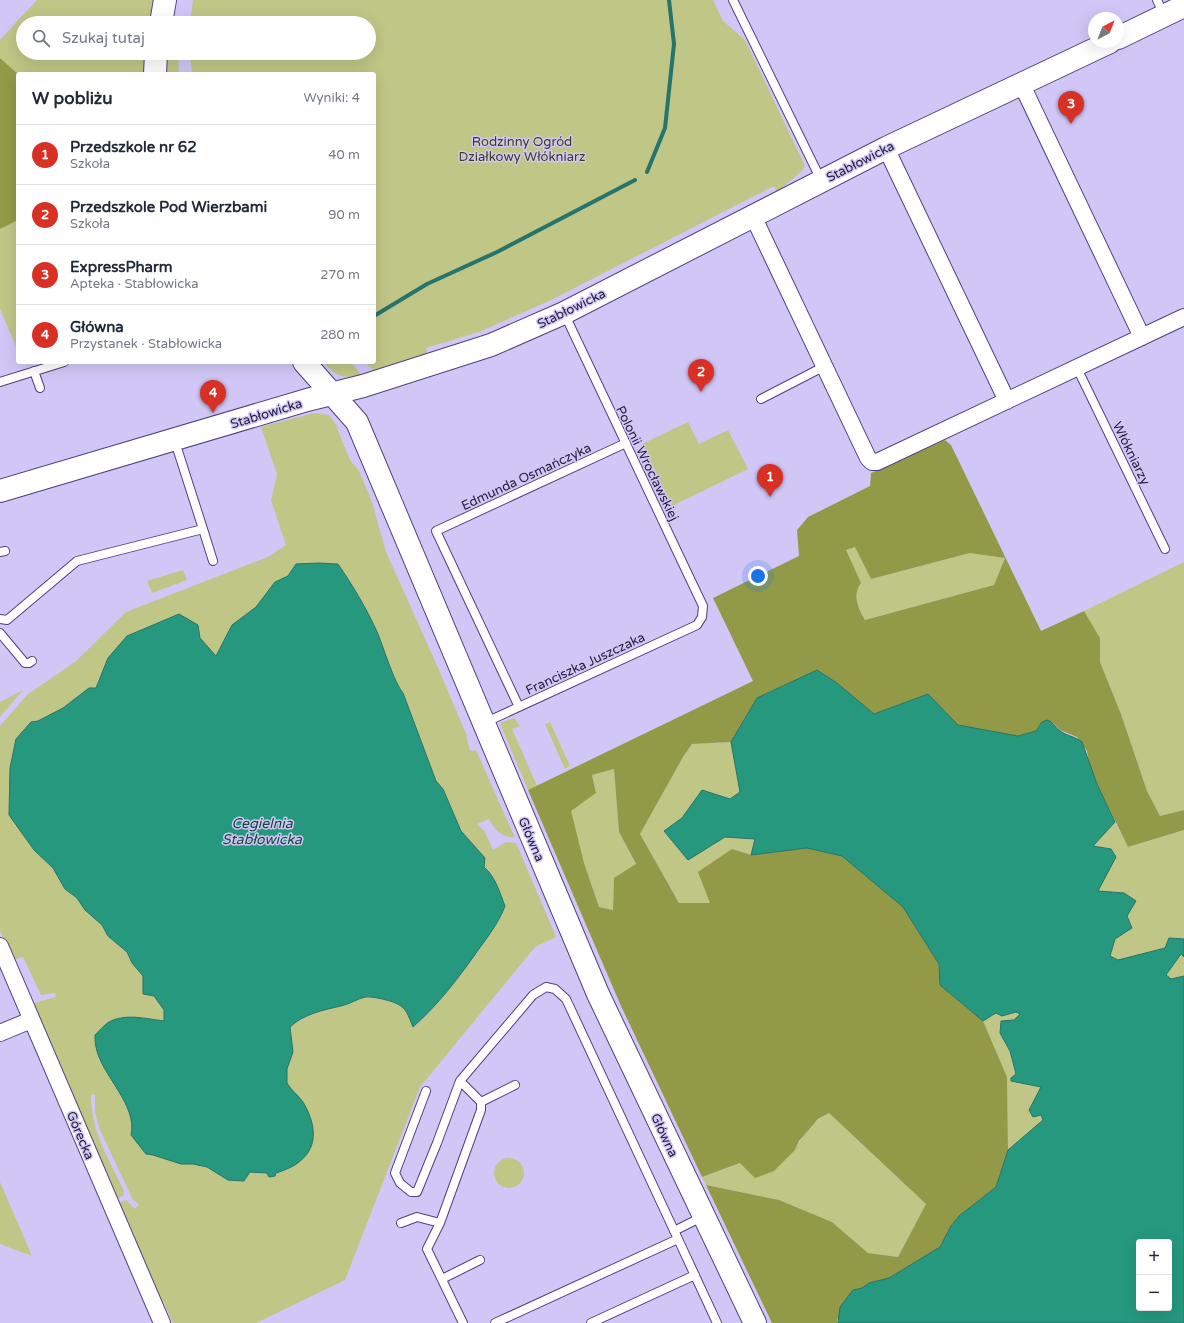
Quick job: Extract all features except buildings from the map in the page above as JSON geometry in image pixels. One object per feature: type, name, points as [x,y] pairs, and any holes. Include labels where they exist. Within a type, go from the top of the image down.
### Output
[{"type":"street","points":[[162,16],[165,0]]},
{"type":"street","points":[[1124,34],[1161,8],[1184,6]]},
{"type":"street","name":"Stabłowicka","points":[[0,491],[332,393],[375,382],[491,345],[564,312],[886,148],[1097,48]]},
{"type":"street","points":[[155,72],[156,60]]},
{"type":"street","points":[[1021,83],[1142,337]]},
{"type":"street","points":[[886,148],[1007,401]]},
{"type":"street","points":[[753,216],[868,458],[872,462],[877,462],[1184,317]]},
{"type":"street","name":"Główna","points":[[306,364],[357,422],[598,994],[755,1323]]},
{"type":"street","name":"Górecka","points":[[0,946],[162,1323]]},
{"type":"street","points":[[0,1033],[31,1020]]},
{"type":"lane","points":[[733,0],[821,181]]},
{"type":"lane","name":"Polonii Wrocławskiej","points":[[564,312],[703,606],[702,617],[697,625]]},
{"type":"lane","points":[[0,382],[57,364]]},
{"type":"lane","points":[[761,399],[825,366]]},
{"type":"lane","name":"Włókniarzy","points":[[1077,368],[1165,549]]},
{"type":"lane","points":[[34,371],[40,388]]},
{"type":"lane","name":"Edmunda Osmańczyka","points":[[519,707],[436,531],[626,444]]},
{"type":"lane","points":[[178,451],[213,561]]},
{"type":"lane","points":[[0,619],[7,620],[77,561],[203,529]]},
{"type":"lane","name":"Franciszka Juszczaka","points":[[484,723],[697,625]]},
{"type":"lane","points":[[0,633],[25,662],[29,663],[32,661]]},
{"type":"lane","points":[[426,1092],[395,1173],[400,1183],[411,1192],[417,1192],[460,1081],[533,995],[546,987],[561,993],[566,999],[717,1323]]},
{"type":"lane","points":[[460,1081],[481,1102],[481,1110],[440,1223],[427,1249],[463,1323]]},
{"type":"lane","points":[[481,1102],[515,1085]]},
{"type":"lane","points":[[674,1231],[704,1216]]},
{"type":"lane","points":[[402,1223],[417,1217],[440,1223]]},
{"type":"lane","points":[[495,1323],[678,1239]]},
{"type":"lane","points":[[442,1279],[480,1260]]},
{"type":"lane","points":[[591,1323],[695,1275]]},
{"type":"green space","points":[[37,0],[159,0],[156,16],[22,16]]},
{"type":"green space","name":"Rodzinny Ogród Działkowy Włókniarz","points":[[193,0],[713,0],[723,21],[745,40],[805,166],[801,172],[777,192],[774,186],[551,300],[479,332],[426,348],[427,355],[374,371],[367,364],[376,364],[376,72],[192,72],[191,60],[376,60],[376,16],[191,16]]},
{"type":"green space","points":[[16,23],[16,60],[148,60],[147,71],[16,72],[0,58],[0,40]]},
{"type":"green space","points":[[160,60],[178,60],[179,72],[159,72]]},
{"type":"green space","points":[[16,221],[16,346],[0,309],[0,229]]},
{"type":"green space","points":[[325,364],[353,364],[361,375],[349,377],[340,375]]},
{"type":"green space","points":[[314,413],[329,415],[338,427],[337,428],[350,460],[359,471],[372,502],[386,552],[439,670],[466,734],[470,751],[476,750],[515,838],[506,836],[499,832],[489,819],[477,824],[485,832],[493,850],[506,842],[516,843],[556,937],[535,947],[420,1087],[345,1280],[256,1323],[173,1323],[164,1303],[160,1301],[117,1204],[126,1200],[135,1209],[139,1204],[133,1200],[100,1130],[95,1112],[95,1095],[91,1094],[97,1133],[124,1191],[123,1196],[116,1199],[31,1004],[56,997],[55,993],[41,995],[23,957],[13,960],[0,931],[0,726],[28,694],[75,662],[126,612],[270,556],[286,545],[271,500],[277,474],[261,427]],"holes":[[[296,564],[338,564],[360,598],[378,634],[393,673],[403,693],[436,781],[443,789],[461,831],[473,846],[484,867],[488,870],[498,888],[505,906],[500,918],[480,949],[441,999],[414,1027],[401,1005],[384,999],[365,997],[343,1006],[328,1008],[309,1015],[290,1027],[293,1052],[287,1069],[287,1083],[302,1101],[313,1128],[288,1170],[275,1173],[250,1172],[244,1181],[228,1180],[207,1167],[193,1164],[181,1164],[146,1154],[121,1096],[144,1018],[165,1021],[164,1010],[154,996],[143,994],[143,976],[132,963],[127,952],[108,936],[102,925],[85,910],[77,898],[65,889],[53,868],[34,850],[11,786],[10,768],[16,739],[31,722],[38,721],[63,708],[89,688],[96,688],[108,658],[127,636],[179,614],[198,625],[200,638],[216,656],[232,625],[256,607],[275,582],[288,576]]]},
{"type":"green space","points":[[688,422],[699,444],[728,430],[748,469],[672,506],[642,444]]},
{"type":"green space","points":[[856,547],[871,579],[970,553],[1005,557],[994,585],[865,620],[857,604],[856,589],[846,550]]},
{"type":"green space","points":[[1184,562],[1184,810],[1160,816],[1147,791],[1121,714],[1100,662],[1100,638],[1084,611]]},
{"type":"green space","points":[[183,570],[187,580],[152,593],[147,581]]},
{"type":"green space","points":[[23,690],[0,717],[0,702]]},
{"type":"green space","points":[[514,718],[520,726],[512,729],[537,786],[528,790],[500,723]]},
{"type":"green space","points":[[550,722],[570,766],[565,769],[545,724]]},
{"type":"green space","points":[[731,742],[740,792],[730,799],[702,790],[682,818],[664,831],[688,860],[725,837],[755,839],[751,855],[732,849],[710,903],[679,903],[640,834],[683,757],[692,744]]},
{"type":"green space","points":[[614,769],[619,832],[636,865],[614,878],[613,910],[599,907],[584,863],[570,811],[596,793],[592,775]]},
{"type":"green space","points":[[1115,822],[1128,847],[1184,830],[1184,939],[1169,938],[1165,948],[1118,960],[1110,956],[1115,939],[1132,928],[1127,916],[1124,893],[1097,891],[1093,846]]},
{"type":"green space","points":[[1181,954],[1184,957],[1184,976],[1171,979],[1166,976]]},
{"type":"green space","points":[[1016,1012],[1020,1014],[1014,1020],[1001,1021],[1000,1033],[1010,1051],[1016,1075],[1011,1078],[1041,1087],[1041,1115],[1043,1120],[1008,1150],[1007,1077],[983,1021],[996,1013],[1002,1016]]},
{"type":"green space","points":[[829,1113],[926,1204],[898,1257],[868,1253],[832,1222],[779,1200],[706,1185],[702,1177],[741,1163],[795,1150],[809,1129],[818,1120]]},
{"type":"green space","points":[[509,1158],[520,1162],[524,1173],[520,1184],[509,1188],[498,1184],[494,1173],[498,1162]]},
{"type":"green space","points":[[0,1182],[32,1256],[0,1244]]},
{"type":"shaded area","points":[[0,58],[16,72],[16,221],[0,229]]},
{"type":"shaded area","points":[[945,440],[951,445],[1041,631],[1084,611],[1100,638],[1100,662],[1121,714],[1147,791],[1160,816],[1184,810],[1184,830],[1128,847],[1097,784],[1089,763],[1087,751],[1077,737],[1060,730],[1053,723],[1042,722],[1036,731],[1018,736],[958,725],[928,694],[874,714],[837,683],[817,670],[757,698],[731,742],[692,744],[683,757],[640,834],[679,903],[710,903],[698,872],[732,849],[751,855],[807,848],[842,856],[903,907],[939,964],[940,985],[983,1021],[1007,1077],[1008,1150],[996,1187],[959,1216],[951,1226],[940,1247],[889,1278],[869,1283],[862,1288],[853,1290],[837,1320],[838,1323],[772,1323],[706,1185],[779,1200],[832,1222],[868,1253],[898,1257],[926,1204],[829,1113],[818,1119],[799,1141],[795,1150],[774,1171],[755,1178],[740,1163],[702,1177],[621,1006],[528,790],[753,681],[713,598],[799,556],[797,530],[808,517],[870,486],[871,473]],"holes":[[[855,547],[871,579],[970,553],[1005,558],[994,585],[865,620],[858,606],[856,597],[861,583],[846,550]],[[614,769],[619,832],[636,864],[614,878],[613,910],[599,907],[584,863],[571,811],[596,793],[592,775]]]},
{"type":"water","name":"Cegielnia Stabłowicka","points":[[296,564],[338,564],[374,625],[389,665],[403,693],[436,781],[443,789],[461,831],[485,858],[484,867],[494,880],[505,906],[494,928],[457,979],[432,1009],[413,1027],[407,1013],[398,1004],[378,998],[365,997],[344,1005],[314,1013],[301,1019],[290,1027],[293,1052],[287,1069],[287,1083],[303,1102],[309,1114],[313,1126],[311,1146],[307,1155],[299,1162],[276,1173],[275,1176],[269,1177],[267,1173],[250,1172],[244,1181],[228,1180],[207,1167],[193,1164],[181,1164],[146,1154],[131,1135],[132,1124],[129,1113],[124,1101],[99,1058],[95,1035],[103,1026],[115,1019],[136,1017],[164,1021],[164,1010],[154,996],[143,994],[143,976],[132,963],[127,952],[108,936],[102,925],[85,910],[77,898],[65,889],[53,868],[34,850],[9,815],[10,768],[16,739],[31,722],[38,721],[63,708],[89,688],[96,688],[108,658],[127,636],[179,614],[198,625],[200,638],[216,656],[232,625],[256,607],[275,582],[288,576]]},
{"type":"water","points":[[817,670],[837,683],[874,714],[928,694],[958,725],[1018,736],[1036,731],[1042,722],[1047,720],[1057,729],[1082,742],[1097,784],[1115,822],[1093,846],[1111,849],[1116,857],[1098,891],[1124,893],[1136,901],[1127,916],[1132,928],[1115,939],[1110,956],[1118,960],[1165,948],[1169,938],[1184,939],[1184,957],[1181,954],[1166,975],[1171,979],[1184,976],[1184,1323],[838,1323],[840,1307],[853,1290],[862,1288],[869,1283],[889,1278],[940,1247],[951,1226],[959,1216],[996,1187],[1008,1150],[1043,1120],[1041,1115],[1033,1117],[1029,1110],[1041,1087],[1011,1081],[1011,1078],[1016,1074],[1010,1051],[1000,1033],[1001,1021],[1014,1020],[1020,1014],[1016,1012],[1002,1016],[996,1013],[983,1021],[940,985],[939,964],[903,907],[842,856],[807,848],[751,855],[755,839],[725,837],[688,860],[664,831],[682,818],[702,790],[730,799],[740,792],[731,742],[757,698]]},
{"type":"waterway","points":[[647,172],[665,128],[674,44],[669,0]]},
{"type":"waterway","points":[[376,315],[427,284],[497,252],[635,180]]},
{"type":"place","name":"ExpressPharm","points":[[1071,124]]},
{"type":"place","name":"Przedszkole Pod Wierzbami","points":[[701,392]]},
{"type":"place","name":"Główna","points":[[213,413]]},
{"type":"place","name":"Przedszkole nr 62","points":[[770,497]]}]
